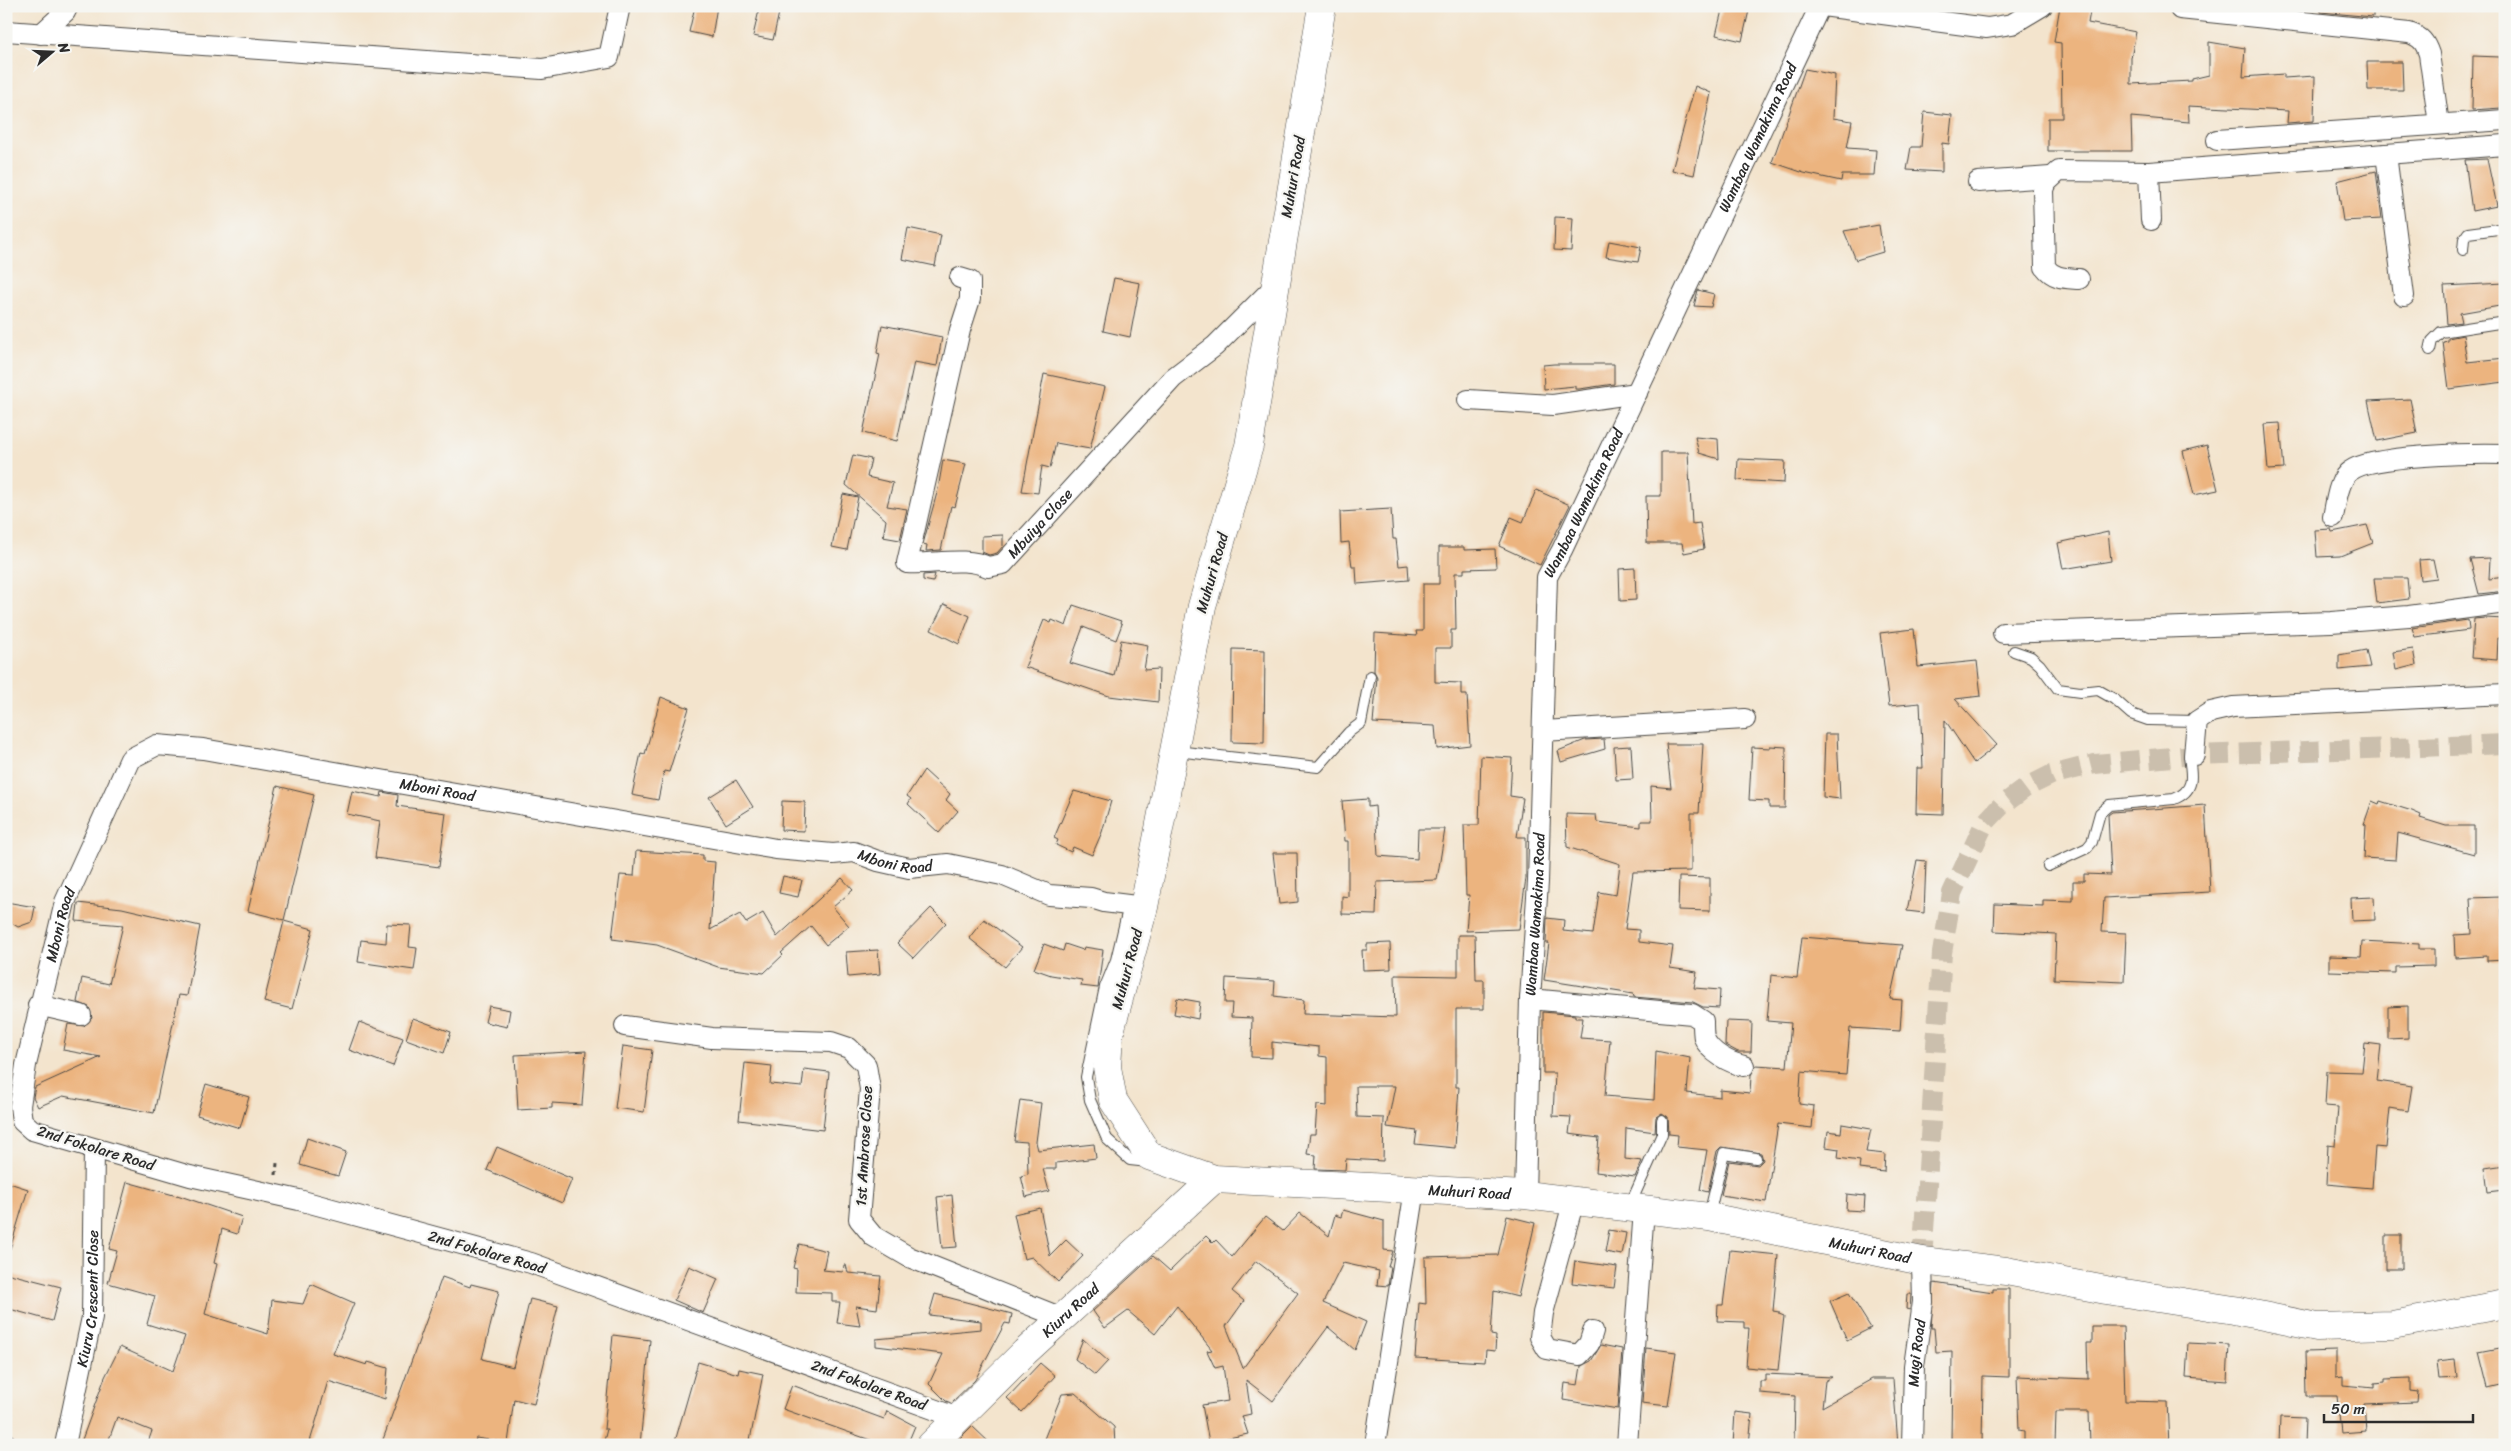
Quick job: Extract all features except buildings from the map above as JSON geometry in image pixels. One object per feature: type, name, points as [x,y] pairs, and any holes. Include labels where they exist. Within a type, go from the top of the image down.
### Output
[{"type":"main road","name":"Muhuri Road","points":[[1322,6],[1274,286],[1249,446],[1202,606],[1175,751],[1136,906],[1109,1035],[1107,1067],[1113,1100],[1149,1156],[1214,1179],[1525,1195],[1708,1217],[1922,1261],[2006,1270],[2106,1290],[2234,1310],[2317,1327],[2392,1325],[2505,1304]]},
{"type":"main road","name":"Kiuru Road","points":[[931,1445],[1062,1318],[1214,1179]]},
{"type":"street","points":[[41,34],[66,12],[68,6]]},
{"type":"street","points":[[6,31],[542,69],[609,57],[620,6]]},
{"type":"street","points":[[1822,6],[1987,28],[2012,24],[2042,6]]},
{"type":"street","name":"Wambaa Wamakima Road","points":[[1525,1195],[1530,999],[1538,882],[1546,577],[1562,550],[1822,6]]},
{"type":"street","points":[[2180,9],[2296,14],[2409,33],[2419,37],[2426,44],[2429,54],[2439,124]]},
{"type":"street","points":[[2217,140],[2505,120]]},
{"type":"street","points":[[1978,182],[2050,177],[2059,172],[2150,172],[2505,145]]},
{"type":"street","points":[[2386,154],[2404,296]]},
{"type":"street","points":[[2150,172],[2151,220]]},
{"type":"street","points":[[2050,177],[2045,184],[2042,202],[2045,267],[2051,275],[2060,278],[2079,279]]},
{"type":"street","name":"Mbuiya Close","points":[[960,278],[970,282],[970,298],[960,330],[907,563],[928,565],[976,561],[988,567],[1003,564],[1173,378],[1215,346],[1274,286]]},
{"type":"street","points":[[1468,400],[1553,405],[1637,393]]},
{"type":"street","points":[[2333,517],[2348,472],[2360,465],[2389,460],[2505,454]]},
{"type":"street","points":[[2003,633],[2331,622],[2409,616],[2505,603]]},
{"type":"street","points":[[2191,756],[2197,721],[2211,712],[2233,706],[2505,694]]},
{"type":"street","points":[[1543,731],[1745,719]]},
{"type":"street","name":"Mboni Road","points":[[20,1106],[38,1006],[65,902],[130,759],[157,745],[213,750],[776,849],[833,854],[854,852],[878,862],[908,868],[948,864],[1002,875],[1049,895],[1090,898],[1104,902],[1136,906]]},
{"type":"street","points":[[1530,999],[1692,1014],[1703,1021],[1704,1039],[1713,1049],[1724,1059],[1744,1066]]},
{"type":"street","points":[[38,1006],[81,1015]]},
{"type":"street","name":"1st Ambrose Close","points":[[624,1026],[712,1038],[831,1042],[849,1048],[866,1065],[870,1089],[859,1220],[873,1236],[909,1257],[1062,1318]]},
{"type":"street","name":"2nd Fokolare Road","points":[[20,1106],[22,1122],[32,1130],[190,1176],[299,1200],[531,1263],[958,1418]]},
{"type":"street","name":"Kiuru Crescent Close","points":[[65,1445],[92,1317],[94,1149]]},
{"type":"street","points":[[1375,1445],[1415,1189]]},
{"type":"street","points":[[1574,1200],[1544,1313],[1540,1337],[1547,1350],[1579,1355],[1589,1344],[1593,1331]]},
{"type":"street","points":[[1627,1445],[1636,1208]]},
{"type":"street","name":"Mugi Road","points":[[1912,1445],[1914,1366],[1923,1302],[1922,1261]]},
{"type":"lane","points":[[2463,250],[2464,239],[2468,233],[2505,228]]},
{"type":"lane","points":[[2430,350],[2432,341],[2441,332],[2505,322]]},
{"type":"lane","points":[[2014,650],[2031,657],[2040,665],[2058,689],[2080,692],[2098,690],[2114,698],[2131,714],[2148,720],[2197,721]]},
{"type":"lane","points":[[1175,751],[1318,767],[1349,732],[1361,723],[1370,676]]},
{"type":"lane","points":[[2048,866],[2087,848],[2092,842],[2100,814],[2109,805],[2174,799],[2182,796],[2188,790],[2191,756]]},
{"type":"lane","points":[[1636,1208],[1662,1134],[1662,1120]]},
{"type":"lane","points":[[1708,1217],[1724,1153],[1756,1158]]},
{"type":"tunnel","points":[[1922,1261],[1942,953],[1952,893],[1984,824],[2001,806],[2025,788],[2051,775],[2095,764],[2194,755],[2505,744]]}]
